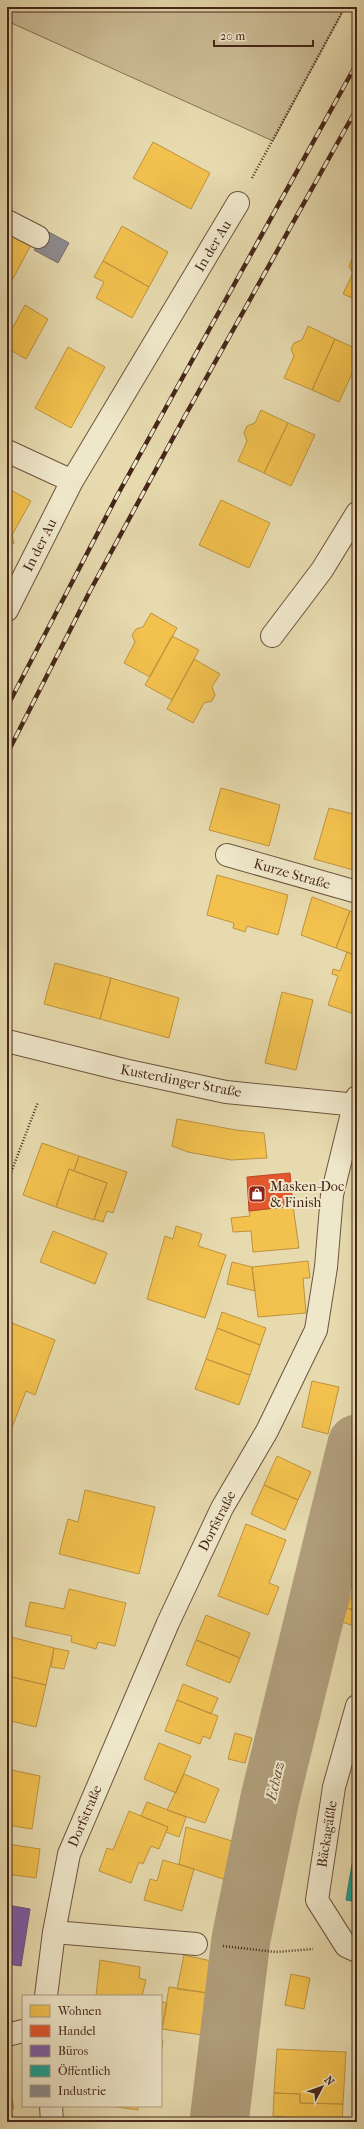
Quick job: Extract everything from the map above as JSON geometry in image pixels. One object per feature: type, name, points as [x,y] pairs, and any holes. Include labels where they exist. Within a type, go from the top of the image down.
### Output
[{"type":"street","name":"In der Au","points":[[7,610],[72,480],[238,203]]},
{"type":"street","points":[[7,221],[38,237]]},
{"type":"street","points":[[7,450],[72,480]]},
{"type":"street","points":[[272,636],[322,570],[357,513]]},
{"type":"street","name":"Kurze Straße","points":[[227,855],[357,892]]},
{"type":"street","name":"Kusterdinger Straße","points":[[7,1041],[124,1070],[226,1092],[356,1102]]},
{"type":"street","name":"Dorfstraße","points":[[46,1995],[54,1932],[69,1854],[168,1623],[222,1508],[267,1431],[316,1330],[326,1267],[332,1195],[356,1102]]},
{"type":"street","name":"Bäckagäßle","points":[[352,1948],[317,1900],[334,1787],[357,1706]]},
{"type":"street","points":[[54,1932],[196,1944]]},
{"type":"street","points":[[7,2035],[22,2031]]},
{"type":"street","points":[[51,2107],[52,2122]]},
{"type":"path","points":[[238,203],[346,7]]},
{"type":"path","points":[[7,1183],[38,1102]]},
{"type":"path","points":[[196,1944],[276,1952],[352,1948]]},
{"type":"shaded area","points":[[7,7],[345,7],[273,141],[7,21]]},
{"type":"building: Wohnen","points":[[153,142],[210,173],[191,209],[133,178]]},
{"type":"building: Wohnen","points":[[122,226],[168,252],[149,287],[103,261]]},
{"type":"building: Wohnen","points":[[7,227],[33,241],[7,290]]},
{"type":"building: Wohnen","points":[[357,257],[357,300],[343,294],[353,273],[349,266],[352,259]]},
{"type":"building: Wohnen","points":[[103,261],[149,287],[132,318],[96,298],[104,282],[94,277]]},
{"type":"building: Wohnen","points":[[25,305],[48,319],[26,359],[7,348],[7,338]]},
{"type":"building: Wohnen","points":[[308,326],[335,339],[312,390],[284,378],[294,356],[291,349],[294,343],[302,340]]},
{"type":"building: Wohnen","points":[[335,339],[357,349],[357,363],[339,402],[312,390]]},
{"type":"building: Wohnen","points":[[68,347],[105,367],[71,428],[35,408]]},
{"type":"building: Wohnen","points":[[261,410],[288,423],[264,473],[238,461],[247,441],[244,433],[247,426],[255,423]]},
{"type":"building: Wohnen","points":[[288,423],[315,435],[291,486],[264,473]]},
{"type":"building: Wohnen","points":[[7,488],[31,501],[12,535],[14,543],[7,548]]},
{"type":"building: Wohnen","points":[[221,500],[270,523],[249,568],[199,545]]},
{"type":"building: Wohnen","points":[[151,613],[177,628],[150,677],[124,663],[135,642],[132,635],[136,629],[143,627]]},
{"type":"building: Wohnen","points":[[172,636],[199,650],[172,700],[145,685]]},
{"type":"building: Wohnen","points":[[194,659],[220,674],[212,687],[215,695],[212,701],[204,703],[193,723],[167,709]]},
{"type":"building: Wohnen","points":[[357,730],[357,742],[354,741]]},
{"type":"building: Wohnen","points":[[221,788],[280,805],[269,846],[209,830]]},
{"type":"building: Wohnen","points":[[329,808],[357,815],[357,871],[314,859]]},
{"type":"building: Wohnen","points":[[217,875],[288,895],[278,935],[247,926],[245,932],[233,928],[234,923],[207,915]]},
{"type":"building: Wohnen","points":[[312,897],[350,911],[336,948],[301,935]]},
{"type":"building: Wohnen","points":[[350,911],[357,913],[357,956],[336,948]]},
{"type":"building: Wohnen","points":[[347,952],[357,956],[357,1015],[328,1005],[338,976],[332,974],[333,969],[340,971]]},
{"type":"building: Wohnen","points":[[55,963],[111,978],[100,1019],[44,1004]]},
{"type":"building: Wohnen","points":[[111,978],[179,998],[169,1038],[100,1019]]},
{"type":"building: Wohnen","points":[[282,992],[313,1000],[296,1070],[265,1063]]},
{"type":"building: Wohnen","points":[[177,1119],[236,1130],[264,1133],[267,1158],[231,1160],[188,1152],[172,1146]]},
{"type":"building: Wohnen","points":[[42,1143],[79,1156],[74,1171],[69,1169],[56,1207],[23,1195]]},
{"type":"building: Wohnen","points":[[79,1156],[127,1172],[113,1213],[107,1211],[103,1222],[94,1219],[107,1183],[74,1171]]},
{"type":"building: Wohnen","points":[[69,1169],[107,1183],[94,1220],[56,1207]]},
{"type":"building: Wohnen","points":[[293,1206],[299,1248],[253,1252],[251,1231],[233,1232],[231,1218],[250,1216],[249,1211]]},
{"type":"building: Wohnen","points":[[176,1226],[202,1234],[198,1246],[226,1255],[205,1318],[147,1299],[165,1236],[173,1239]]},
{"type":"building: Wohnen","points":[[53,1231],[107,1253],[95,1284],[40,1262]]},
{"type":"building: Wohnen","points":[[308,1261],[310,1278],[303,1278],[306,1313],[258,1317],[252,1267]]},
{"type":"building: Wohnen","points":[[232,1262],[252,1267],[255,1291],[227,1284]]},
{"type":"building: Wohnen","points":[[222,1312],[266,1328],[260,1345],[217,1328]]},
{"type":"building: Wohnen","points":[[7,1321],[55,1340],[35,1395],[26,1391],[8,1438]]},
{"type":"building: Wohnen","points":[[217,1328],[260,1345],[250,1375],[206,1359]]},
{"type":"building: Wohnen","points":[[206,1359],[250,1375],[239,1405],[195,1389]]},
{"type":"building: Wohnen","points":[[312,1381],[339,1387],[328,1434],[302,1427]]},
{"type":"building: Wohnen","points":[[277,1456],[311,1472],[298,1500],[264,1485]]},
{"type":"building: Wohnen","points":[[264,1485],[298,1500],[285,1530],[251,1514]]},
{"type":"building: Wohnen","points":[[85,1490],[155,1507],[139,1574],[59,1554],[68,1519],[78,1522]]},
{"type":"building: Wohnen","points":[[246,1524],[286,1540],[269,1583],[279,1587],[268,1615],[218,1596]]},
{"type":"building: Wohnen","points":[[357,1578],[357,1611],[347,1608]]},
{"type":"building: Wohnen","points":[[69,1589],[126,1603],[115,1646],[98,1642],[96,1649],[71,1642],[72,1636],[25,1626],[30,1602],[64,1609]]},
{"type":"building: Wohnen","points":[[347,1608],[357,1611],[357,1627],[342,1622]]},
{"type":"building: Wohnen","points":[[206,1615],[250,1633],[240,1658],[196,1640]]},
{"type":"building: Wohnen","points":[[7,1636],[54,1648],[46,1685],[7,1676]]},
{"type":"building: Wohnen","points":[[196,1640],[240,1658],[230,1683],[186,1665]]},
{"type":"building: Wohnen","points":[[54,1648],[69,1651],[64,1669],[51,1667]]},
{"type":"building: Wohnen","points":[[7,1676],[46,1685],[36,1727],[7,1720]]},
{"type":"building: Wohnen","points":[[183,1684],[218,1698],[211,1714],[177,1700]]},
{"type":"building: Wohnen","points":[[177,1700],[218,1716],[210,1739],[203,1736],[200,1744],[165,1731]]},
{"type":"building: Wohnen","points":[[235,1733],[252,1738],[245,1763],[228,1759]]},
{"type":"building: Wohnen","points":[[159,1743],[191,1756],[176,1793],[144,1779]]},
{"type":"building: Wohnen","points":[[7,1769],[40,1776],[32,1829],[7,1825]]},
{"type":"building: Wohnen","points":[[184,1774],[219,1789],[205,1823],[167,1810]]},
{"type":"building: Wohnen","points":[[147,1802],[186,1817],[179,1837],[166,1832],[168,1827],[141,1816]]},
{"type":"building: Wohnen","points":[[129,1811],[168,1827],[159,1849],[151,1846],[143,1864],[139,1862],[131,1883],[99,1871],[107,1848],[113,1850]]},
{"type":"building: Wohnen","points":[[186,1827],[232,1841],[226,1880],[179,1864]]},
{"type":"building: Wohnen","points":[[7,1844],[40,1849],[36,1878],[7,1874]]},
{"type":"building: Wohnen","points":[[163,1860],[194,1869],[182,1911],[144,1900],[150,1879],[157,1881]]},
{"type":"building: Wohnen","points":[[184,1955],[216,1962],[208,1993],[177,1989]]},
{"type":"building: Wohnen","points":[[100,1960],[140,1967],[139,1978],[146,1980],[142,1995],[96,1995]]},
{"type":"building: Wohnen","points":[[291,1974],[310,1978],[304,2009],[285,2005]]},
{"type":"building: Wohnen","points":[[169,1987],[208,1993],[202,2035],[162,2029]]},
{"type":"building: Wohnen","points":[[162,2002],[167,2003],[162,2030]]},
{"type":"building: Wohnen","points":[[277,2049],[346,2052],[343,2104],[300,2103],[300,2094],[274,2093]]},
{"type":"building: Wohnen","points":[[7,2073],[14,2109],[11,2109],[13,2122],[7,2122]]},
{"type":"building: Wohnen","points":[[274,2093],[300,2094],[300,2103],[343,2104],[342,2121],[299,2120],[299,2118],[273,2116]]},
{"type":"building: Wohnen","points":[[116,2107],[138,2107],[138,2110]]},
{"type":"building: Wohnen","points":[[256,2119],[299,2122],[256,2122]]},
{"type":"building: Wohnen","points":[[299,2120],[342,2121],[342,2122],[299,2122]]},
{"type":"building: Handel","points":[[290,1173],[293,1206],[249,1211],[247,1177]]},
{"type":"building: Handel","points":[[357,1820],[357,1841],[354,1841]]},
{"type":"building: Büros","points":[[7,1905],[30,1909],[21,1966],[7,1964]]},
{"type":"building: Öffentlich","points":[[357,1841],[357,1902],[346,1900]]},
{"type":"building: Industrie","points":[[45,230],[69,243],[58,263],[34,250]]},
{"type":"waterway","name":"Echaz","points":[[219,2122],[241,1939],[270,1798],[357,1444]]},
{"type":"railway","points":[[7,707],[118,494],[357,63]]},
{"type":"railway","points":[[7,754],[90,591],[185,416],[357,108]]},
{"type":"place","name":"Masken-Doc & Finish","points":[[257,1194]]}]
